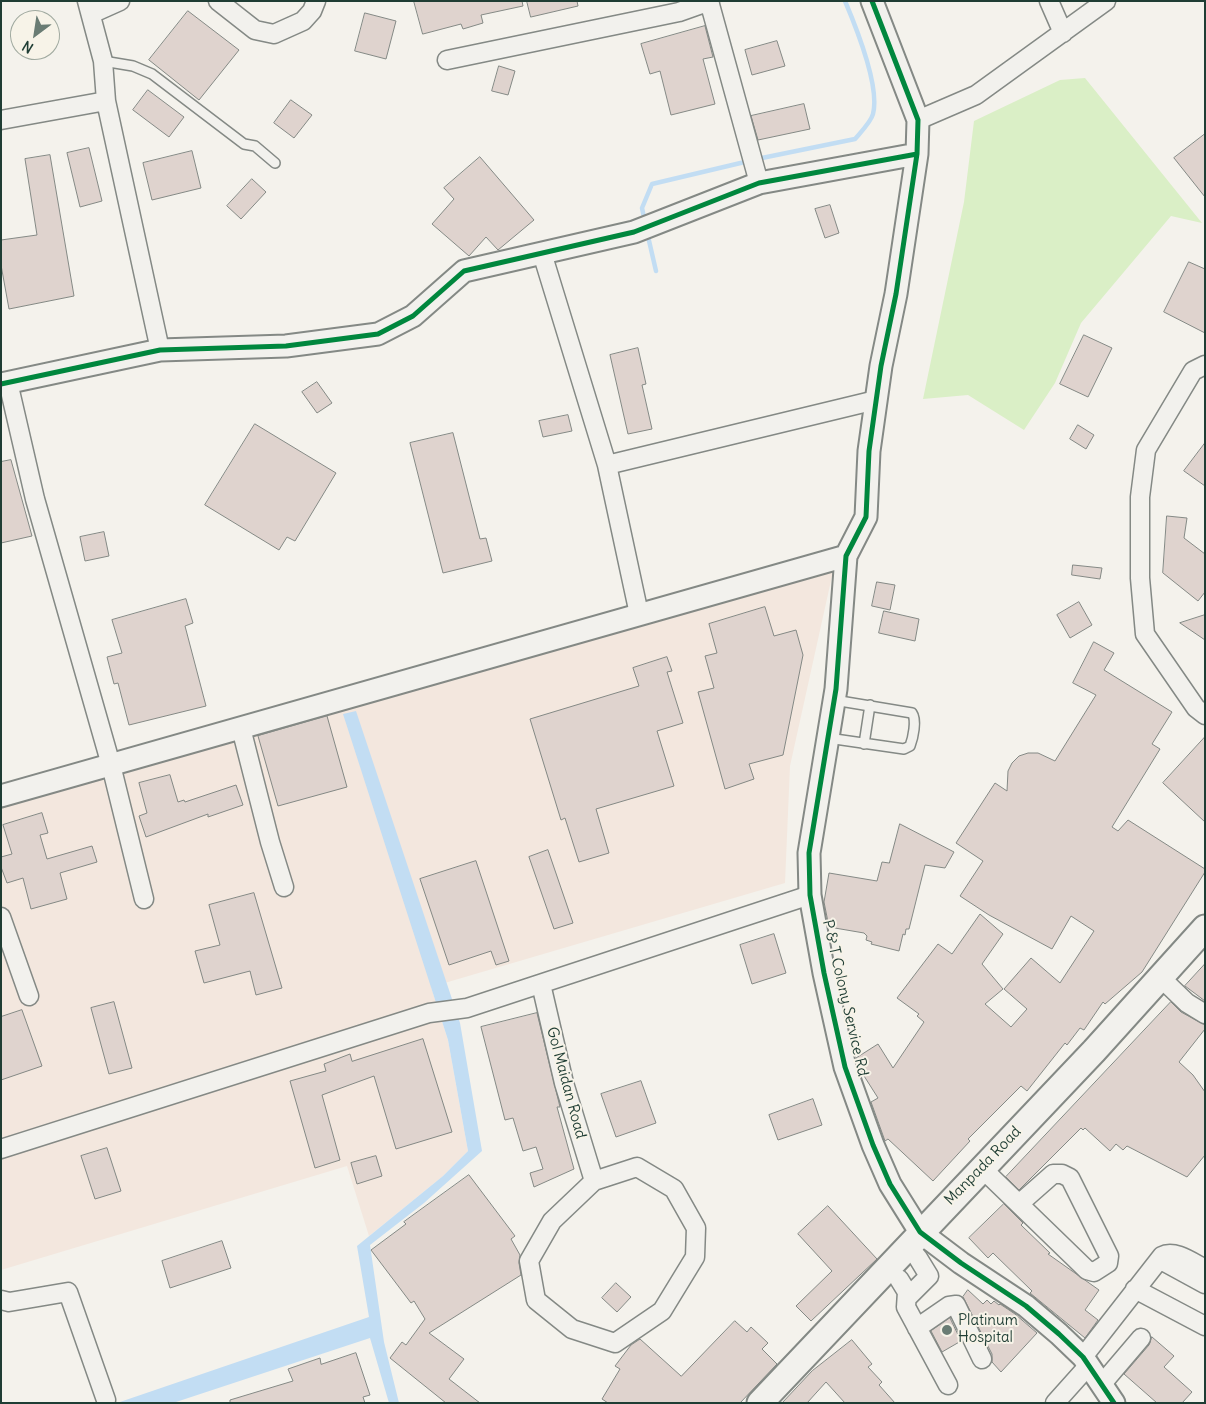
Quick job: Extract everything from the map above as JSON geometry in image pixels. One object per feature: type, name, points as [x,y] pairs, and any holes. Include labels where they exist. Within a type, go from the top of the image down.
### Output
[{"type":"main road","name":"Manpada Road","points":[[760,1403],[844,1323],[1099,1055],[1166,982],[1205,928]]},
{"type":"main road","name":"Manpada Road","points":[[1166,982],[1205,952]]},
{"type":"main road","name":"Manpada Road","points":[[779,1403],[844,1323],[903,1288],[920,1244],[991,1177],[1008,1150]]},
{"type":"street","points":[[120,1],[89,7],[103,61],[106,101],[160,350]]},
{"type":"street","points":[[218,1],[255,30],[274,34],[303,21],[312,11],[316,1]]},
{"type":"street","points":[[447,60],[679,12],[709,1],[759,183]]},
{"type":"street","points":[[1,796],[846,556],[866,517],[869,451],[876,400],[896,294],[917,154],[918,120],[872,1]]},
{"type":"street","points":[[1049,1],[1063,33]]},
{"type":"street","points":[[918,120],[976,95],[1106,1]]},
{"type":"street","points":[[1,120],[106,101]]},
{"type":"street","points":[[144,899],[111,765],[35,499],[5,383],[160,350],[286,346],[378,334],[413,316],[464,271],[646,227],[759,183],[917,154]]},
{"type":"street","points":[[542,253],[607,465],[639,614]]},
{"type":"street","points":[[1205,364],[1193,371],[1146,450],[1140,497],[1140,578],[1145,634],[1196,708],[1205,715]]},
{"type":"street","points":[[607,465],[876,400]]},
{"type":"street","name":"P & T Colony Service Rd","points":[[846,556],[834,700],[809,853],[810,895],[824,974],[845,1067],[873,1144],[890,1184],[920,1244],[961,1264],[1026,1306],[1086,1361],[1114,1403]]},
{"type":"street","points":[[241,728],[270,842],[284,887]]},
{"type":"street","points":[[1,1149],[429,1013],[467,1008],[810,895]]},
{"type":"street","points":[[1,917],[29,996]]},
{"type":"street","points":[[1166,982],[1188,1003],[1205,1014]]},
{"type":"street","name":"Gol Maidan Road","points":[[541,984],[564,1083],[594,1181]]},
{"type":"street","points":[[637,1167],[674,1189],[696,1228],[695,1257],[662,1311],[615,1343],[572,1329],[536,1300],[529,1261],[552,1221],[594,1181],[637,1167]]},
{"type":"street","points":[[991,1177],[1087,1270],[1094,1272],[1108,1263],[1110,1256],[1070,1178],[1062,1174],[1053,1174],[1019,1204]]},
{"type":"street","points":[[1055,1403],[1158,1259],[1167,1253],[1172,1254],[1205,1270]]},
{"type":"street","points":[[1158,1259],[1205,1284]]},
{"type":"street","points":[[903,1288],[906,1307],[948,1385]]},
{"type":"street","points":[[1135,1289],[1205,1326]]},
{"type":"street","points":[[1,1300],[9,1302],[68,1292],[106,1400]]},
{"type":"street","points":[[917,1328],[949,1306],[956,1305],[982,1359]]},
{"type":"street","points":[[1102,1385],[1141,1338]]},
{"type":"lane","points":[[103,61],[133,66],[152,74],[244,144],[255,146],[275,163]]},
{"type":"lane","points":[[828,738],[904,749],[910,746],[912,741],[914,716],[912,712],[834,700]]},
{"type":"lane","points":[[864,744],[870,705]]},
{"type":"shaded area","points":[[834,567],[790,766],[785,883],[431,987],[448,1040],[468,1151],[443,1176],[369,1236],[347,1166],[1,1270],[1,799]]},
{"type":"green space","points":[[1085,78],[1202,223],[1171,216],[1081,323],[1055,383],[1024,430],[968,395],[923,399],[964,202],[974,121],[1060,80]]},
{"type":"water","points":[[356,711],[460,1023],[482,1151],[424,1203],[370,1245],[384,1342],[399,1403],[389,1403],[370,1338],[173,1403],[117,1403],[369,1317],[357,1246],[443,1176],[468,1151],[448,1040],[343,714]]},
{"type":"building","points":[[414,1],[522,1],[523,6],[481,15],[483,23],[463,29],[461,24],[423,34]]},
{"type":"building","points":[[527,1],[577,1],[578,6],[531,17]]},
{"type":"building","points":[[188,11],[239,50],[199,100],[149,60]]},
{"type":"building","points":[[365,13],[396,21],[386,59],[355,51]]},
{"type":"building","points":[[705,26],[713,57],[703,59],[715,104],[671,115],[660,71],[650,74],[641,44]]},
{"type":"building","points":[[777,41],[785,66],[752,75],[745,50]]},
{"type":"building","points":[[499,66],[515,71],[508,95],[492,91]]},
{"type":"building","points":[[148,90],[184,117],[169,137],[133,110]]},
{"type":"building","points":[[291,100],[312,115],[294,138],[274,123]]},
{"type":"building","points":[[804,104],[810,129],[758,140],[751,116]]},
{"type":"building","points":[[1205,134],[1205,197],[1174,158]]},
{"type":"building","points":[[89,148],[102,201],[80,207],[67,153]]},
{"type":"building","points":[[192,151],[201,188],[152,200],[143,163]]},
{"type":"building","points":[[50,155],[74,296],[9,309],[1,265],[1,240],[37,235],[25,159]]},
{"type":"building","points":[[480,157],[534,220],[498,250],[486,237],[469,256],[432,224],[454,199],[444,188]]},
{"type":"building","points":[[252,179],[266,192],[241,219],[227,206]]},
{"type":"building","points":[[830,205],[839,233],[825,238],[815,209]]},
{"type":"building","points":[[1189,262],[1205,269],[1205,333],[1164,312]]},
{"type":"building","points":[[1084,335],[1112,348],[1088,397],[1060,384]]},
{"type":"building","points":[[638,348],[646,384],[642,385],[652,429],[628,434],[610,355]]},
{"type":"building","points":[[317,382],[332,403],[317,413],[302,392]]},
{"type":"building","points":[[568,415],[572,431],[543,437],[539,421]]},
{"type":"building","points":[[255,424],[336,473],[295,541],[287,537],[279,550],[205,505]]},
{"type":"building","points":[[1078,425],[1094,435],[1086,449],[1070,439]]},
{"type":"building","points":[[453,433],[480,539],[486,538],[492,561],[443,573],[410,443]]},
{"type":"building","points":[[1205,443],[1205,486],[1184,471]]},
{"type":"building","points":[[11,460],[32,536],[1,543],[1,462]]},
{"type":"building","points":[[1167,516],[1187,518],[1184,538],[1205,554],[1205,592],[1198,601],[1163,573]]},
{"type":"building","points":[[104,532],[109,556],[85,561],[80,537]]},
{"type":"building","points":[[1073,565],[1102,568],[1100,579],[1072,575]]},
{"type":"building","points":[[877,582],[895,585],[890,610],[872,606]]},
{"type":"building","points":[[186,599],[193,623],[185,626],[206,706],[129,725],[118,683],[114,684],[107,657],[122,653],[112,620]]},
{"type":"building","points":[[1079,602],[1092,625],[1070,638],[1057,615]]},
{"type":"building","points":[[765,607],[774,636],[796,630],[803,655],[783,755],[749,764],[754,779],[725,789],[698,692],[714,688],[705,656],[717,653],[709,624]]},
{"type":"building","points":[[884,611],[919,619],[915,641],[879,633]]},
{"type":"building","points":[[1205,615],[1205,640],[1180,623]]},
{"type":"building","points":[[1094,642],[1114,653],[1104,670],[1172,712],[1152,744],[1160,749],[1112,827],[1118,831],[1128,820],[1205,869],[1205,872],[1142,972],[1105,1004],[1103,1002],[1084,1030],[1080,1028],[1067,1045],[1065,1043],[1027,1091],[1021,1086],[968,1139],[970,1141],[933,1181],[888,1139],[885,1141],[871,1102],[878,1098],[859,1068],[856,1058],[878,1044],[893,1068],[924,1022],[917,1016],[919,1014],[897,998],[938,944],[952,954],[980,914],[1003,934],[982,964],[1003,989],[985,1004],[1011,1027],[1027,1009],[1004,989],[1031,958],[1060,983],[1094,931],[1071,916],[1052,949],[989,915],[960,896],[983,861],[956,843],[995,783],[1007,791],[1008,771],[1012,763],[1019,756],[1028,753],[1038,753],[1055,761],[1096,695],[1073,683]]},
{"type":"building","points":[[667,657],[672,671],[667,672],[683,723],[657,731],[674,786],[596,809],[609,853],[579,862],[565,818],[561,820],[530,719],[639,686],[633,668]]},
{"type":"building","points":[[327,716],[347,787],[278,806],[258,736]]},
{"type":"building","points":[[1205,737],[1205,822],[1163,783]]},
{"type":"building","points":[[170,775],[178,802],[184,800],[185,802],[236,785],[243,805],[208,817],[208,814],[146,837],[139,816],[147,813],[139,783]]},
{"type":"building","points":[[42,813],[48,833],[40,835],[47,859],[92,846],[97,862],[60,873],[67,899],[31,909],[23,878],[7,883],[1,867],[1,857],[12,854],[3,825]]},
{"type":"building","points":[[900,824],[954,852],[945,868],[925,865],[909,929],[906,929],[905,935],[903,934],[899,951],[871,944],[872,942],[866,940],[867,936],[864,933],[829,927],[824,902],[829,873],[877,881],[882,862],[889,863]]},
{"type":"building","points":[[548,850],[573,923],[554,929],[529,857]]},
{"type":"building","points":[[476,861],[509,961],[496,965],[491,951],[449,965],[420,879]]},
{"type":"building","points":[[254,893],[282,988],[256,995],[250,971],[204,983],[195,951],[220,945],[209,905]]},
{"type":"building","points":[[774,934],[786,973],[752,984],[740,945]]},
{"type":"building","points":[[1205,964],[1205,1001],[1185,986]]},
{"type":"building","points":[[114,1002],[132,1068],[109,1074],[91,1008]]},
{"type":"building","points":[[1171,1002],[1181,1012],[1205,1025],[1205,1029],[1179,1062],[1193,1075],[1205,1092],[1205,1155],[1187,1177],[1127,1146],[1123,1150],[1116,1144],[1110,1151],[1085,1128],[1083,1130],[1081,1128],[1019,1190],[1006,1177]]},
{"type":"building","points":[[22,1010],[42,1066],[1,1080],[1,1017]]},
{"type":"building","points":[[537,1013],[560,1107],[557,1107],[574,1169],[534,1187],[530,1173],[543,1169],[536,1147],[523,1151],[513,1118],[505,1120],[481,1027]]},
{"type":"building","points":[[423,1039],[452,1132],[396,1149],[374,1076],[322,1095],[340,1160],[315,1168],[290,1081],[326,1071],[324,1064],[350,1054],[352,1061]]},
{"type":"building","points":[[641,1081],[656,1123],[616,1137],[601,1094]]},
{"type":"building","points":[[813,1099],[822,1125],[778,1140],[769,1115]]},
{"type":"building","points":[[107,1148],[121,1191],[95,1199],[81,1156]]},
{"type":"building","points":[[376,1156],[382,1176],[357,1184],[351,1163]]},
{"type":"building","points":[[469,1175],[515,1236],[511,1239],[520,1255],[521,1275],[429,1333],[464,1359],[449,1379],[480,1403],[446,1403],[390,1358],[402,1342],[406,1345],[425,1319],[414,1301],[411,1303],[371,1250],[406,1224],[404,1222]]},
{"type":"building","points":[[1004,1204],[1023,1223],[1021,1225],[1050,1253],[1048,1254],[1099,1290],[1085,1310],[1098,1320],[1085,1338],[1030,1293],[1032,1291],[993,1253],[988,1258],[969,1238]]},
{"type":"building","points":[[828,1206],[877,1259],[811,1321],[796,1306],[832,1271],[798,1234]]},
{"type":"building","points":[[222,1241],[231,1268],[170,1288],[162,1261]]},
{"type":"building","points":[[616,1283],[631,1297],[617,1312],[602,1298]]},
{"type":"building","points":[[968,1290],[983,1304],[987,1300],[991,1304],[994,1301],[1000,1304],[1037,1333],[1001,1372],[992,1362],[992,1354],[963,1297]]},
{"type":"building","points":[[950,1318],[961,1341],[942,1352],[931,1331]]},
{"type":"building","points":[[735,1321],[747,1332],[751,1327],[768,1343],[762,1349],[777,1364],[740,1403],[608,1403],[602,1399],[620,1369],[615,1366],[631,1345],[640,1339],[681,1376]]},
{"type":"building","points":[[1152,1337],[1174,1356],[1164,1367],[1192,1392],[1182,1403],[1157,1403],[1124,1374],[1149,1345]]},
{"type":"building","points":[[852,1340],[872,1364],[868,1367],[882,1382],[879,1385],[895,1403],[845,1403],[826,1382],[807,1403],[782,1403],[812,1371]]},
{"type":"building","points":[[356,1353],[370,1395],[363,1397],[365,1403],[230,1403],[230,1400],[293,1381],[288,1369],[320,1358],[321,1364]]},
{"type":"waterway","points":[[757,159],[855,139],[870,120],[873,114],[874,102],[870,73],[861,41],[845,1]]},
{"type":"waterway","points":[[645,222],[642,208],[652,184],[749,161]]},
{"type":"waterway","points":[[647,232],[656,271]]},
{"type":"cycle path","points":[[872,1],[918,120],[917,154],[896,294],[881,366],[869,451],[866,517],[846,556],[836,689],[809,853],[810,895],[824,973],[845,1067],[873,1145],[890,1184],[920,1232],[961,1263],[1026,1306],[1059,1334],[1083,1357],[1114,1403]]},
{"type":"cycle path","points":[[1,384],[160,350],[286,346],[378,334],[413,316],[464,271],[634,232],[759,183],[917,154]]},
{"type":"place","name":"Platinum Hospital","points":[[947,1330]]}]
